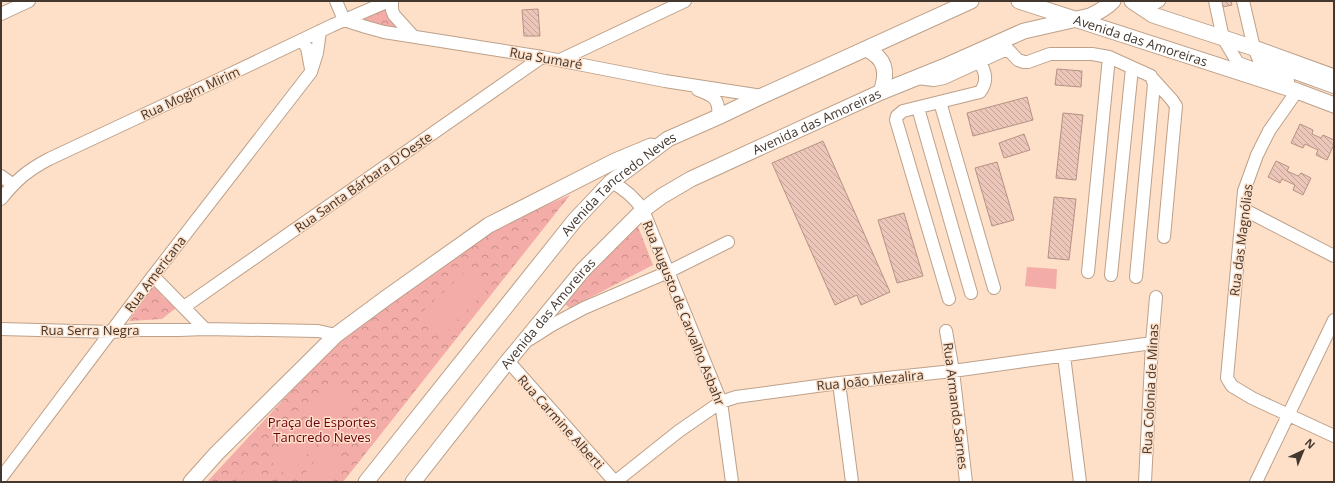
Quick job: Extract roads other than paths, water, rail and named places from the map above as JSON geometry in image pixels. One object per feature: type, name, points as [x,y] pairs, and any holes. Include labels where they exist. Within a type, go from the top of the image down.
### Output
[{"type":"main road","points":[[1019,1],[1073,20],[1098,13],[1105,9],[1113,1]]},
{"type":"main road","name":"Avenida Tancredo Neves","points":[[366,482],[402,439],[575,220],[612,182],[668,139],[718,118],[762,96],[968,2]]},
{"type":"main road","points":[[1137,5],[1153,15],[1254,48],[1334,77]]},
{"type":"main road","name":"Avenida das Amoreiras","points":[[418,480],[540,321],[583,270],[643,210],[662,196],[691,179],[881,92],[978,57],[1003,45],[1024,31],[1073,20],[1334,105]]},
{"type":"main road","points":[[866,49],[882,61],[886,70],[885,82],[881,92]]},
{"type":"main road","points":[[192,482],[217,453],[336,335],[386,298],[489,225],[615,160],[668,139]]},
{"type":"main road","points":[[561,187],[594,180],[612,182]]},
{"type":"street","points":[[1,14],[29,1]]},
{"type":"street","points":[[336,1],[344,20]]},
{"type":"street","points":[[390,1],[394,15],[412,35]]},
{"type":"street","name":"Rua Mogim Mirim","points":[[1,199],[12,184],[32,168],[49,159],[344,20],[390,1]]},
{"type":"street","points":[[560,60],[685,1]]},
{"type":"street","points":[[1137,5],[1159,1]]},
{"type":"street","points":[[1215,1],[1223,38],[1238,63],[1334,97]]},
{"type":"street","points":[[1243,1],[1254,48],[1260,60],[1334,87]]},
{"type":"street","name":"Rua Sumaré","points":[[344,20],[366,28],[384,32],[412,35],[542,56],[665,81],[680,82],[762,96]]},
{"type":"street","name":"Rua Americana","points":[[1,478],[153,276],[311,72],[317,53],[320,32]]},
{"type":"street","points":[[302,40],[307,48],[311,72]]},
{"type":"street","points":[[1003,45],[1018,60],[1024,62],[1050,54],[1092,54],[1109,57],[1149,75],[1172,100],[1176,106],[1164,237]]},
{"type":"street","name":"Rua Santa Bárbara D'Oeste","points":[[184,307],[542,56]]},
{"type":"street","points":[[950,300],[896,120],[900,112],[980,92],[986,82],[978,57]]},
{"type":"street","points":[[1088,272],[1109,57]]},
{"type":"street","points":[[1111,276],[1132,68]]},
{"type":"street","points":[[1136,277],[1153,91],[1152,79]]},
{"type":"street","name":"Rua Sumaré","points":[[680,82],[711,95],[718,103],[718,118]]},
{"type":"street","name":"Rua das Magnólias","points":[[1289,415],[1239,391],[1229,383],[1227,378],[1244,191],[1257,155],[1269,131],[1297,92]]},
{"type":"street","points":[[940,102],[994,288]]},
{"type":"street","points":[[918,108],[972,293]]},
{"type":"street","points":[[1,176],[12,184]]},
{"type":"street","name":"Rua Augusto de Carvalho Asbahr","points":[[612,182],[633,197],[643,210],[721,402],[732,482]]},
{"type":"street","points":[[1243,209],[1334,256]]},
{"type":"street","points":[[523,344],[552,324],[584,308],[668,272],[728,242]]},
{"type":"street","points":[[153,276],[205,329]]},
{"type":"street","name":"Rua Colonia de Minas","points":[[1144,482],[1156,297]]},
{"type":"street","points":[[179,330],[184,307]]},
{"type":"street","points":[[1256,482],[1334,320]]},
{"type":"street","name":"Rua Serra Negra","points":[[1,329],[112,332],[205,329],[318,331],[336,335]]},
{"type":"street","name":"Rua Armando Sarnes","points":[[946,331],[966,482]]},
{"type":"street","name":"Rua João Mezalira","points":[[615,482],[679,431],[721,402],[736,396],[839,382],[952,371],[1152,343]]},
{"type":"street","points":[[1064,356],[1080,482]]},
{"type":"street","name":"Rua Carmine Alberti","points":[[508,361],[615,482]]},
{"type":"street","points":[[839,382],[852,482]]},
{"type":"street","points":[[1289,415],[1334,436]]},
{"type":"park label","name":"Praça de Esportes Tancredo Neves","points":[[322,430]]}]
